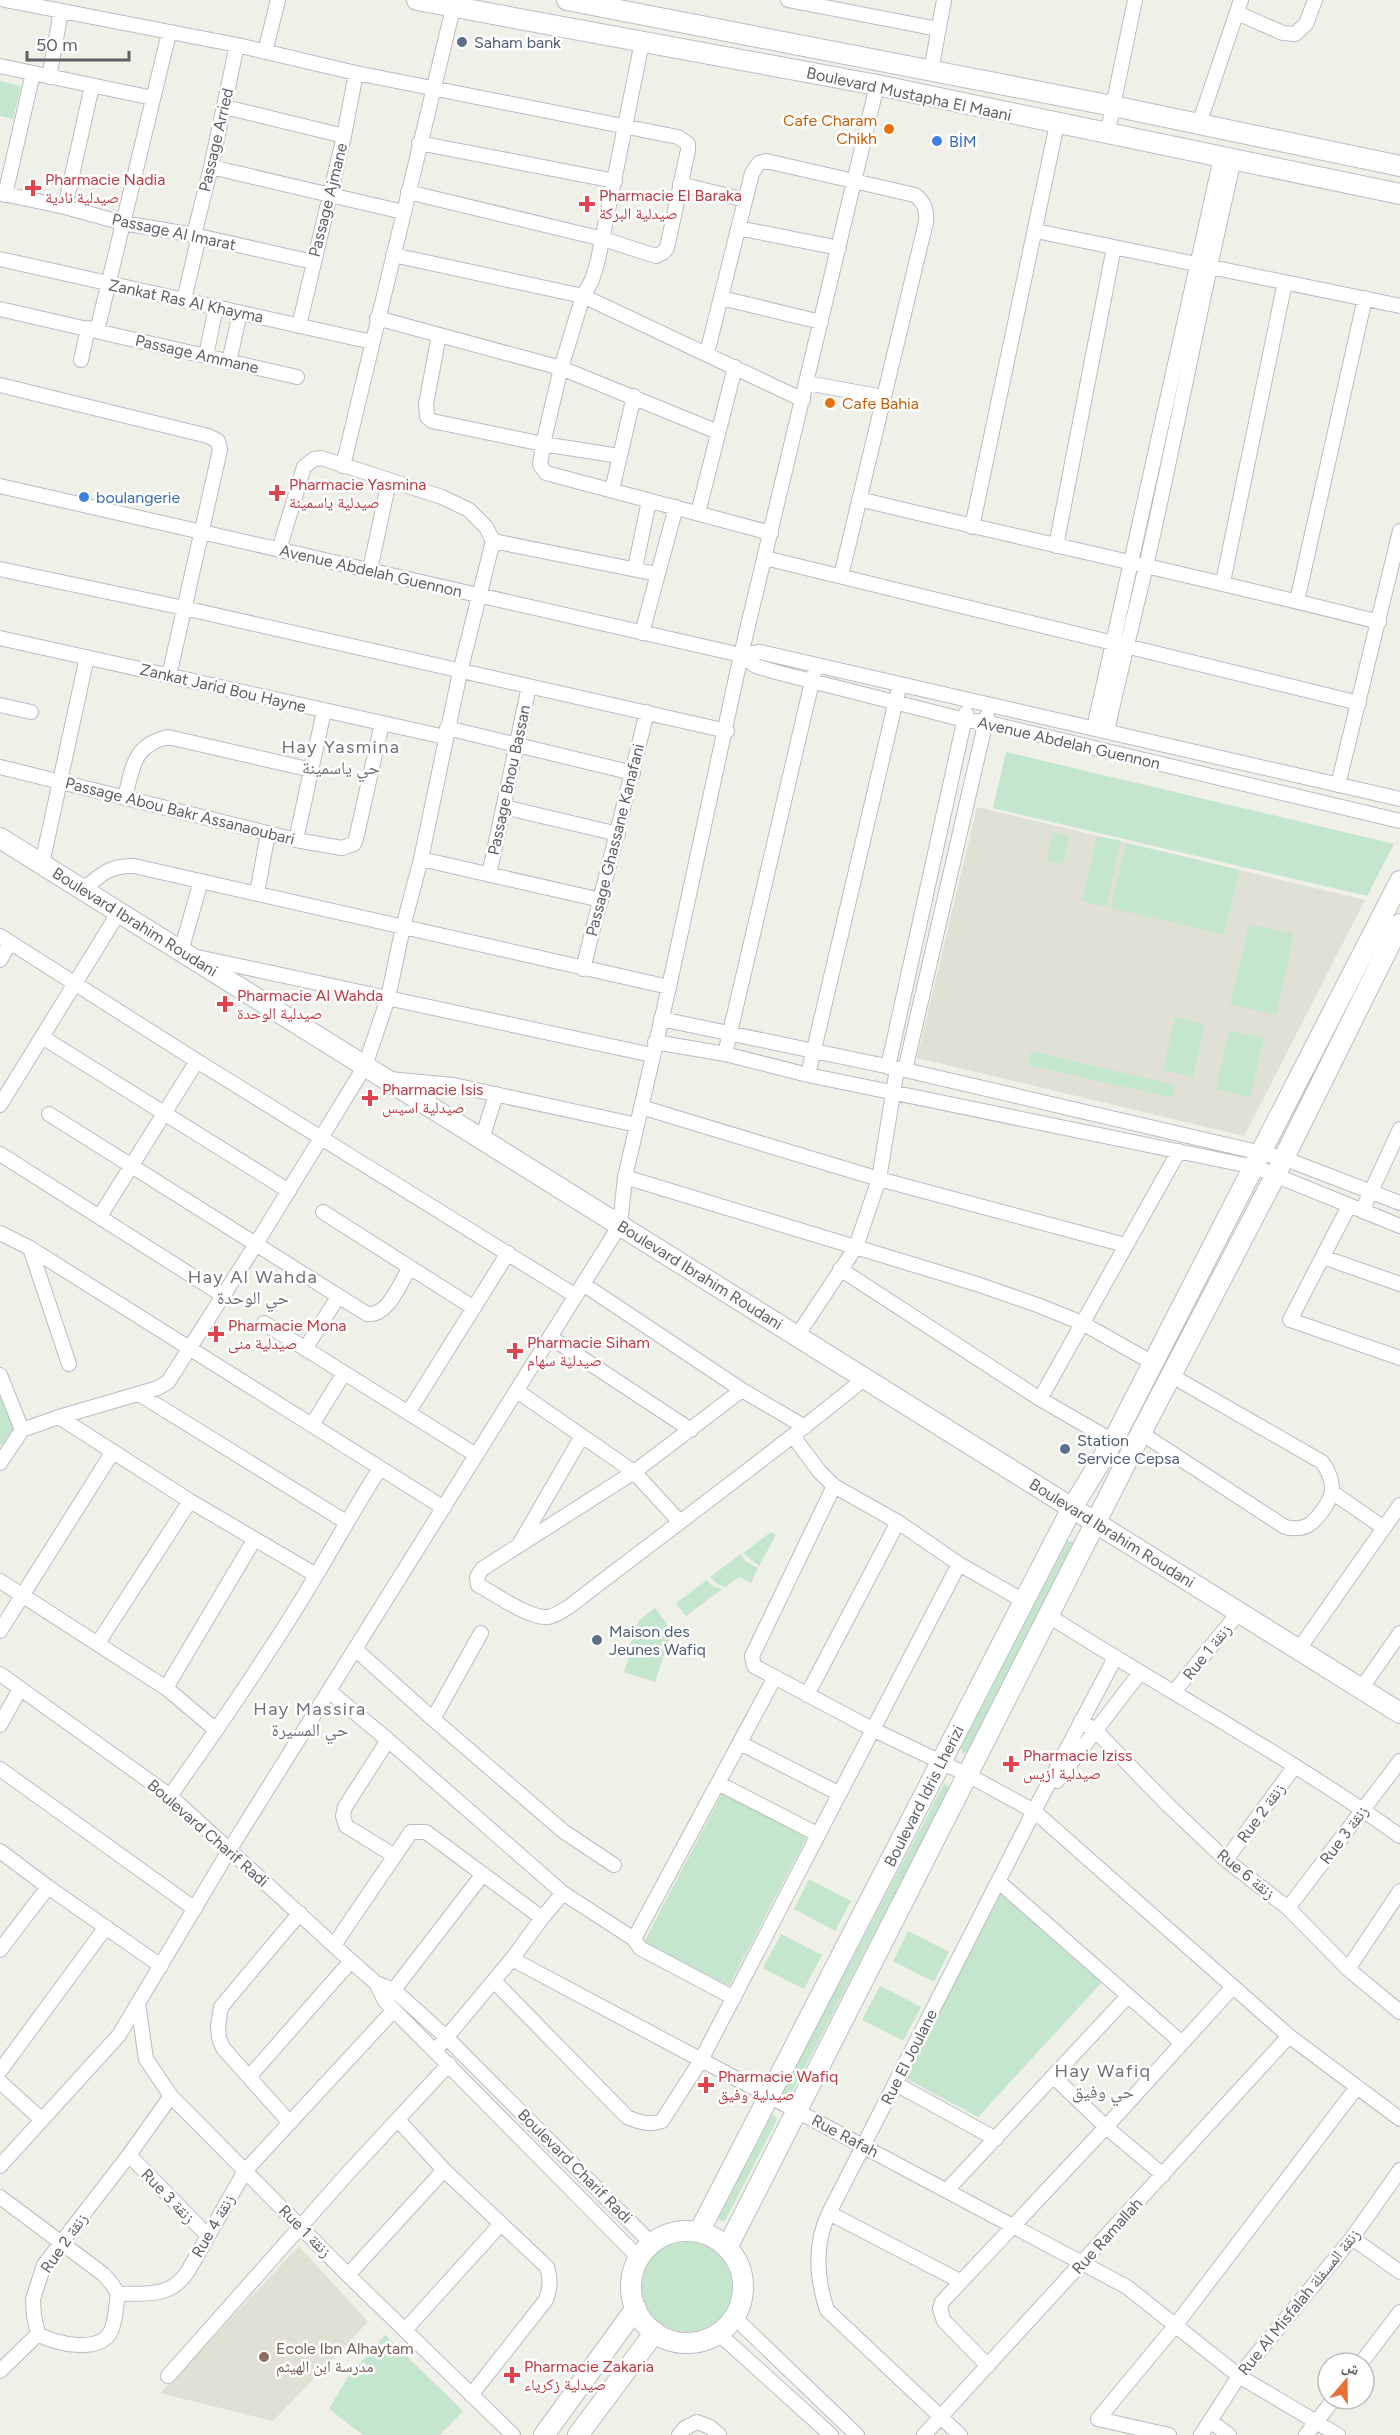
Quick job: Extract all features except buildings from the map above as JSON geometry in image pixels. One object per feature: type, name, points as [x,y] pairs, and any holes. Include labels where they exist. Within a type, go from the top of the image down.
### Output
[{"type":"main road","name":"Boulevard Mustapha El Maani","points":[[417,0],[454,4],[877,86],[1400,194]]},
{"type":"main road","name":"Boulevard Mustapha El Maani","points":[[567,0],[1113,106],[1400,166]]},
{"type":"main road","name":"Boulevard Ibrahim Roudani","points":[[0,838],[1400,1713]]},
{"type":"main road","name":"Boulevard Idris Lherizi","points":[[699,2232],[1072,1508],[1113,1441],[1185,1298],[1393,910],[1400,881]]},
{"type":"main road","name":"Boulevard Idris Lherizi","points":[[727,2248],[1095,1522],[1275,1176],[1400,924]]},
{"type":"main road","points":[[699,2232],[716,2239],[738,2262],[743,2282],[742,2299],[735,2317],[718,2334],[703,2340],[686,2342],[670,2340],[655,2332],[644,2321],[636,2308],[632,2282],[646,2251],[674,2233],[699,2232]]},
{"type":"main road","points":[[544,2435],[636,2308]]},
{"type":"main road","points":[[578,2435],[655,2332]]},
{"type":"street","points":[[5,0],[237,45],[356,73],[678,137],[687,144],[688,150],[667,248],[656,256],[603,239],[408,192]]},
{"type":"street","points":[[265,52],[278,0]]},
{"type":"street","points":[[788,0],[808,2],[938,29]]},
{"type":"street","points":[[931,71],[944,0]]},
{"type":"street","points":[[1107,135],[1135,0]]},
{"type":"street","points":[[1199,124],[1239,6],[1283,33],[1295,34],[1306,24],[1315,0]]},
{"type":"street","points":[[343,466],[454,4]]},
{"type":"street","points":[[49,77],[61,12]]},
{"type":"street","points":[[81,360],[107,284],[169,33]]},
{"type":"street","points":[[642,42],[603,239],[592,280],[583,296],[561,368],[540,465],[546,472],[771,533]]},
{"type":"street","name":"Passage Arried","points":[[184,300],[237,45]]},
{"type":"street","points":[[0,66],[153,98]]},
{"type":"street","points":[[3,194],[33,73]]},
{"type":"street","name":"Passage Ajmane","points":[[299,326],[344,136],[356,73]]},
{"type":"street","points":[[65,207],[92,86]]},
{"type":"street","points":[[0,2166],[119,2035],[230,1849],[620,1225],[625,1177],[727,731],[741,655],[877,86]]},
{"type":"street","points":[[225,107],[344,136]]},
{"type":"street","points":[[972,527],[1057,124]]},
{"type":"street","points":[[419,143],[615,181]]},
{"type":"street","points":[[1101,729],[1228,159]]},
{"type":"street","points":[[707,353],[754,168],[766,161],[855,179],[915,195],[922,200],[927,212],[926,222],[841,576]]},
{"type":"street","points":[[212,167],[403,212]]},
{"type":"street","points":[[680,184],[745,200]]},
{"type":"street","name":"Passage Al Imarat","points":[[3,194],[65,207],[123,223],[196,236],[313,262]]},
{"type":"street","points":[[738,228],[839,249]]},
{"type":"street","points":[[1036,231],[1400,306]]},
{"type":"street","points":[[1056,546],[1114,248]]},
{"type":"street","points":[[393,255],[583,296],[803,400]]},
{"type":"street","name":"Zankat Ras Al Khayma","points":[[0,259],[372,342]]},
{"type":"street","points":[[1223,582],[1285,282]]},
{"type":"street","points":[[721,298],[821,322]]},
{"type":"street","points":[[1297,601],[1365,298]]},
{"type":"street","points":[[206,356],[216,308]]},
{"type":"street","name":"Passage Ammane","points":[[0,309],[297,377]]},
{"type":"street","points":[[229,362],[240,313]]},
{"type":"street","points":[[377,318],[561,368],[718,432]]},
{"type":"street","points":[[439,335],[426,404],[427,417],[432,421],[543,444],[619,456]]},
{"type":"street","points":[[698,513],[735,367]]},
{"type":"street","points":[[807,383],[883,397]]},
{"type":"street","points":[[0,385],[218,441],[220,450],[169,676]]},
{"type":"street","points":[[612,490],[634,396]]},
{"type":"street","points":[[0,1463],[22,1430],[140,1394],[168,1382],[290,1191],[365,1065],[388,998],[403,927],[421,859],[460,672],[493,541],[486,527],[469,510],[442,497],[321,458],[314,459],[304,467],[279,550]]},
{"type":"street","points":[[370,570],[389,481]]},
{"type":"street","name":"Avenue Abdelah Guennon","points":[[0,486],[741,655],[760,652],[1400,799]]},
{"type":"street","points":[[859,500],[1139,566],[1223,582],[1379,622]]},
{"type":"street","points":[[635,568],[649,501]]},
{"type":"street","points":[[642,633],[676,507]]},
{"type":"street","points":[[1338,785],[1400,531]]},
{"type":"street","points":[[493,541],[657,574]]},
{"type":"street","points":[[765,558],[1359,703]]},
{"type":"street","points":[[0,569],[184,608],[727,731]]},
{"type":"street","name":"Zankat Jarid Bou Hayne","points":[[0,638],[382,723],[516,744],[633,773]]},
{"type":"street","name":"Avenue Abdelah Guennon","points":[[741,655],[756,666],[965,720],[986,722],[1400,821]]},
{"type":"street","points":[[42,864],[87,657]]},
{"type":"street","points":[[724,1054],[815,665]]},
{"type":"street","points":[[808,1076],[900,684]]},
{"type":"street","name":"Passage Bnou Bassan","points":[[489,875],[529,686]]},
{"type":"street","points":[[797,1336],[856,1247],[879,1179],[897,1069],[965,720],[967,699]]},
{"type":"street","points":[[0,705],[32,712]]},
{"type":"street","points":[[897,1069],[947,880],[986,722],[988,705]]},
{"type":"street","points":[[296,840],[324,711]]},
{"type":"street","name":"Passage Ghassane Kanafani","points":[[583,969],[602,900],[646,712]]},
{"type":"street","name":"Passage Abou Bakr Assanaoubari","points":[[0,766],[296,840],[342,848],[354,844],[356,839],[382,723]]},
{"type":"street","points":[[125,797],[134,766],[145,746],[154,740],[168,737],[312,770]]},
{"type":"street","points":[[504,807],[618,834]]},
{"type":"street","points":[[257,893],[268,833]]},
{"type":"street","points":[[421,859],[602,900]]},
{"type":"street","points":[[83,890],[106,870],[124,865],[669,987]]},
{"type":"street","points":[[201,881],[185,953],[388,998],[654,1049],[724,1054],[808,1076],[893,1091],[1179,1151],[1258,1160],[1283,1158],[1400,1203]]},
{"type":"street","points":[[0,1105],[118,912]]},
{"type":"street","points":[[0,960],[5,940],[508,1253],[580,1290],[805,1427]]},
{"type":"street","points":[[661,1019],[897,1069],[1258,1160],[1275,1176],[1400,1226]]},
{"type":"street","points":[[42,1037],[290,1191]]},
{"type":"street","points":[[100,1216],[197,1061]]},
{"type":"street","points":[[386,1079],[453,1085],[637,1125]]},
{"type":"street","points":[[482,1139],[496,1094]]},
{"type":"street","points":[[641,1107],[879,1179],[1125,1245]]},
{"type":"street","points":[[49,1114],[368,1314],[379,1313],[409,1269]]},
{"type":"street","points":[[1400,1130],[1370,1191],[1355,1208],[1323,1257],[1290,1320],[1400,1358]]},
{"type":"street","points":[[1040,1399],[1179,1151]]},
{"type":"street","points":[[0,1154],[224,1296]]},
{"type":"street","points":[[625,1177],[977,1284],[1082,1323],[1154,1363]]},
{"type":"street","points":[[322,1212],[474,1308]]},
{"type":"street","points":[[0,1232],[30,1248],[444,1508]]},
{"type":"street","points":[[30,1248],[69,1364]]},
{"type":"street","points":[[408,1413],[508,1253]]},
{"type":"street","points":[[1323,1257],[1400,1284]]},
{"type":"street","points":[[840,1269],[1040,1399],[1113,1441]]},
{"type":"street","points":[[305,1349],[338,1297]]},
{"type":"street","points":[[264,1323],[476,1455]]},
{"type":"street","points":[[550,1337],[691,1430]]},
{"type":"street","points":[[312,1425],[344,1373]]},
{"type":"street","points":[[0,1375],[22,1430]]},
{"type":"street","points":[[1141,1433],[1285,1527],[1299,1529],[1313,1524],[1332,1492],[1330,1476],[1322,1462],[1172,1376]]},
{"type":"street","points":[[742,1390],[634,1472],[482,1569],[477,1577],[477,1583],[530,1614],[546,1618],[570,1606],[805,1427],[865,1378]]},
{"type":"street","points":[[517,1391],[634,1472],[679,1521]]},
{"type":"street","points":[[140,1394],[345,1522]]},
{"type":"street","points":[[59,1417],[190,1501],[316,1575]]},
{"type":"street","points":[[518,1546],[582,1436]]},
{"type":"street","points":[[793,1436],[819,1471],[834,1486],[898,1522],[960,1564],[1024,1601]]},
{"type":"street","points":[[0,1631],[23,1598],[112,1453]]},
{"type":"street","points":[[170,1796],[216,1730],[316,1575],[345,1522],[380,1468]]},
{"type":"street","points":[[834,1486],[752,1656],[754,1666],[1034,1811],[1232,1988],[1289,2036],[1400,2120]]},
{"type":"street","points":[[1332,1492],[1384,1528]]},
{"type":"street","points":[[98,1643],[190,1501]]},
{"type":"street","points":[[1299,1649],[1400,1506]]},
{"type":"street","points":[[807,1695],[898,1522]]},
{"type":"street","points":[[166,1688],[254,1540]]},
{"type":"street","points":[[494,1981],[627,2117],[656,2124],[662,2121],[701,2060],[838,1793],[960,1564]]},
{"type":"street","points":[[0,1581],[23,1598],[98,1643],[166,1688],[216,1730]]},
{"type":"street","name":"Rue 1 زنقة","points":[[1174,1692],[1239,1612]]},
{"type":"street","points":[[1049,1616],[1139,1674],[1174,1692],[1295,1766],[1400,1836]]},
{"type":"street","points":[[432,1719],[480,1633]]},
{"type":"street","points":[[1361,1689],[1400,1633]]},
{"type":"street","points":[[355,1649],[432,1719],[563,1831],[614,1865]]},
{"type":"street","points":[[1034,1811],[1115,1658]]},
{"type":"street","name":"Boulevard Charif Radi","points":[[0,1674],[170,1796],[230,1849],[376,1983],[435,2051],[646,2251]]},
{"type":"street","points":[[1034,1811],[1139,1674]]},
{"type":"street","points":[[634,1939],[775,1677]]},
{"type":"street","points":[[0,1725],[20,1689]]},
{"type":"street","points":[[329,1691],[563,1893],[634,1939],[640,1947],[734,1998]]},
{"type":"street","name":"Rue 6 زنقة","points":[[1081,1721],[1096,1731],[1168,1805],[1226,1860],[1288,1908],[1348,1969],[1400,2012]]},
{"type":"street","points":[[388,1740],[345,1807],[343,1816],[346,1826],[395,1856]]},
{"type":"street","points":[[740,1743],[838,1793]]},
{"type":"street","name":"Rue 3 زنقة","points":[[1288,1908],[1400,1761]]},
{"type":"street","name":"Rue 2 زنقة","points":[[1226,1860],[1295,1766]]},
{"type":"street","points":[[0,1769],[195,1909]]},
{"type":"street","points":[[718,1783],[817,1834]]},
{"type":"street","name":"Rue El Joulane","points":[[941,2417],[827,2310],[820,2285],[818,2261],[821,2229],[1034,1811]]},
{"type":"street","points":[[334,1945],[411,1832],[421,1830],[542,1918]]},
{"type":"street","points":[[0,1851],[161,1966]]},
{"type":"street","name":"Rue 4 زنقة","points":[[118,2294],[159,2292],[176,2286],[208,2236],[244,2171],[290,2123],[391,2000],[483,1874]]},
{"type":"street","points":[[999,1882],[1182,2043]]},
{"type":"street","points":[[0,1950],[48,1887]]},
{"type":"street","points":[[1348,1969],[1400,1891]]},
{"type":"street","points":[[435,2051],[512,1959],[563,1893]]},
{"type":"street","points":[[290,2123],[223,2048],[219,2038],[218,2016],[221,2007],[300,1913]]},
{"type":"street","points":[[0,2071],[106,1927]]},
{"type":"street","name":"Rue Rafah","points":[[512,1959],[1127,2287],[1239,2376],[1338,2435]]},
{"type":"street","points":[[249,2077],[351,1961]]},
{"type":"street","points":[[988,2366],[944,2321],[941,2316],[942,2302],[1232,1988]]},
{"type":"street","points":[[947,2190],[1128,1995]]},
{"type":"street","name":"Boulevard Charif Radi","points":[[391,2000],[447,2038],[646,2251]]},
{"type":"street","name":"Rue 1 زنقة","points":[[138,2003],[146,2058],[171,2096],[348,2275],[513,2435]]},
{"type":"street","name":"Rue Ramallah","points":[[924,2435],[1289,2036]]},
{"type":"street","points":[[168,2376],[348,2172],[449,2064]]},
{"type":"street","points":[[1054,2077],[1106,2127],[1163,2175]]},
{"type":"street","points":[[0,2082],[42,2120]]},
{"type":"street","points":[[896,2084],[996,2139]]},
{"type":"street","points":[[1169,2435],[1098,2419],[1174,2326],[1357,2087]]},
{"type":"street","name":"Rue 2 زنقة","points":[[38,2334],[34,2316],[36,2284],[45,2265],[171,2096]]},
{"type":"street","points":[[399,2120],[444,2170],[547,2267],[550,2290],[546,2300],[471,2395]]},
{"type":"street","name":"Rue 3 زنقة","points":[[129,2155],[208,2236]]},
{"type":"street","points":[[348,2275],[444,2170]]},
{"type":"street","name":"Rue Al Misfalah زنقة المسفلة","points":[[1201,2435],[1239,2376],[1352,2238],[1400,2170]]},
{"type":"street","points":[[0,2197],[103,2274],[118,2294],[111,2331],[106,2338],[99,2342],[75,2345],[52,2342],[38,2334],[0,2371]]},
{"type":"street","points":[[829,2213],[960,2281]]},
{"type":"street","points":[[405,2330],[500,2225]]},
{"type":"street","points":[[1352,2238],[1400,2272]]},
{"type":"street","points":[[1370,2351],[1400,2312]]},
{"type":"street","points":[[735,2317],[857,2435]]},
{"type":"street","points":[[718,2334],[831,2435]]},
{"type":"street","points":[[1306,2435],[1325,2411]]},
{"type":"street","points":[[941,2417],[960,2435]]},
{"type":"street","points":[[1210,2421],[1229,2435]]},
{"type":"street","points":[[679,2435],[685,2428],[697,2422],[710,2427],[719,2435]]},
{"type":"shaded area","points":[[977,807],[1365,900],[1244,1136],[917,1058]]},
{"type":"shaded area","name":"Ecole Ibn Alhaytam مدرسة ابن الهيثم","points":[[299,2246],[368,2322],[273,2421],[160,2393]]},
{"type":"green space","points":[[0,81],[21,86],[13,119],[0,116]]},
{"type":"green space","points":[[1006,752],[1394,844],[1367,896],[993,808]]},
{"type":"green space","points":[[1053,833],[1069,837],[1063,864],[1047,860]]},
{"type":"green space","points":[[1097,836],[1121,841],[1106,907],[1082,901]]},
{"type":"green space","points":[[1126,843],[1240,870],[1224,935],[1111,908]]},
{"type":"green space","points":[[1249,924],[1294,934],[1276,1015],[1230,1004]]},
{"type":"green space","points":[[1175,1017],[1205,1024],[1193,1077],[1163,1070]]},
{"type":"green space","points":[[1229,1030],[1264,1038],[1250,1097],[1216,1089]]},
{"type":"green space","points":[[1031,1051],[1175,1085],[1172,1098],[1028,1065]]},
{"type":"green space","points":[[0,1388],[16,1425],[2,1445],[0,1444]]},
{"type":"green space","points":[[771,1532],[776,1535],[759,1566],[743,1553]]},
{"type":"green space","points":[[1067,1542],[1074,1543],[968,1751],[962,1754],[961,1747]]},
{"type":"green space","points":[[741,1554],[745,1561],[758,1568],[751,1583],[739,1577],[725,1587],[717,1584],[710,1577]]},
{"type":"green space","points":[[707,1580],[711,1585],[722,1589],[686,1616],[676,1603]]},
{"type":"green space","points":[[655,1608],[672,1631],[655,1682],[624,1672],[631,1652],[628,1651],[639,1620]]},
{"type":"green space","points":[[944,1784],[949,1787],[948,1791],[791,2094],[788,2097],[782,2094],[783,2090]]},
{"type":"green space","points":[[723,1792],[807,1837],[729,1986],[644,1942]]},
{"type":"green space","points":[[809,1879],[851,1901],[835,1931],[794,1909]]},
{"type":"green space","points":[[1001,1892],[1103,1981],[978,2117],[903,2077]]},
{"type":"green space","points":[[908,1931],[949,1952],[934,1982],[893,1961]]},
{"type":"green space","points":[[781,1934],[822,1955],[804,1989],[763,1968]]},
{"type":"green space","points":[[880,1986],[921,2007],[903,2041],[862,2020]]},
{"type":"green space","points":[[772,2115],[777,2118],[776,2122],[724,2222],[718,2219],[719,2215]]},
{"type":"green space","points":[[687,2242],[704,2245],[719,2255],[729,2270],[732,2287],[729,2304],[719,2319],[704,2329],[687,2332],[670,2329],[655,2319],[645,2304],[642,2287],[645,2270],[655,2255],[670,2245]]},
{"type":"green space","points":[[385,2335],[463,2411],[440,2435],[363,2435],[329,2409],[348,2377]]},
{"type":"place","name":"Saham bank","points":[[462,42]]},
{"type":"place","name":"Cafe Charam Chikh","points":[[889,129]]},
{"type":"place","name":"BİM","points":[[937,141]]},
{"type":"place","name":"Pharmacie Nadia صيدلية نادية","points":[[33,188]]},
{"type":"place","name":"Pharmacie El Baraka صيدلية البركة","points":[[587,204]]},
{"type":"place","name":"Cafe Bahia","points":[[830,403]]},
{"type":"place","name":"Pharmacie Yasmina صيدلية ياسمينة","points":[[277,493]]},
{"type":"place","name":"boulangerie","points":[[84,497]]},
{"type":"place","name":"Pharmacie Al Wahda صيدلية الوحدة","points":[[225,1004]]},
{"type":"place","name":"Pharmacie Isis صيدلية اسيس","points":[[370,1098]]},
{"type":"place","name":"Pharmacie Mona صيدلية منى","points":[[216,1334]]},
{"type":"place","name":"Pharmacie Siham صيدلية سهام","points":[[515,1351]]},
{"type":"place","name":"Station Service Cepsa","points":[[1065,1449]]},
{"type":"place","name":"Maison des Jeunes Wafiq","points":[[597,1640]]},
{"type":"place","name":"Pharmacie Iziss صيدلية ازيس","points":[[1011,1764]]},
{"type":"place","name":"Pharmacie Wafiq صيدلية وفيق","points":[[706,2085]]},
{"type":"place","name":"Ecole Ibn Alhaytam مدرسة ابن الهيثم","points":[[264,2357]]},
{"type":"place","name":"Pharmacie Zakaria صيدلية زكرياء","points":[[512,2375]]},
{"type":"district","name":"Hay Yasmina حي ياسمينة","points":[[341,757]]},
{"type":"district","name":"Hay Al Wahda حي الوحدة","points":[[253,1287]]},
{"type":"district","name":"Hay Massira حي المسيرة","points":[[310,1719]]},
{"type":"district","name":"Hay Wafiq حي وفيق","points":[[1103,2081]]}]
